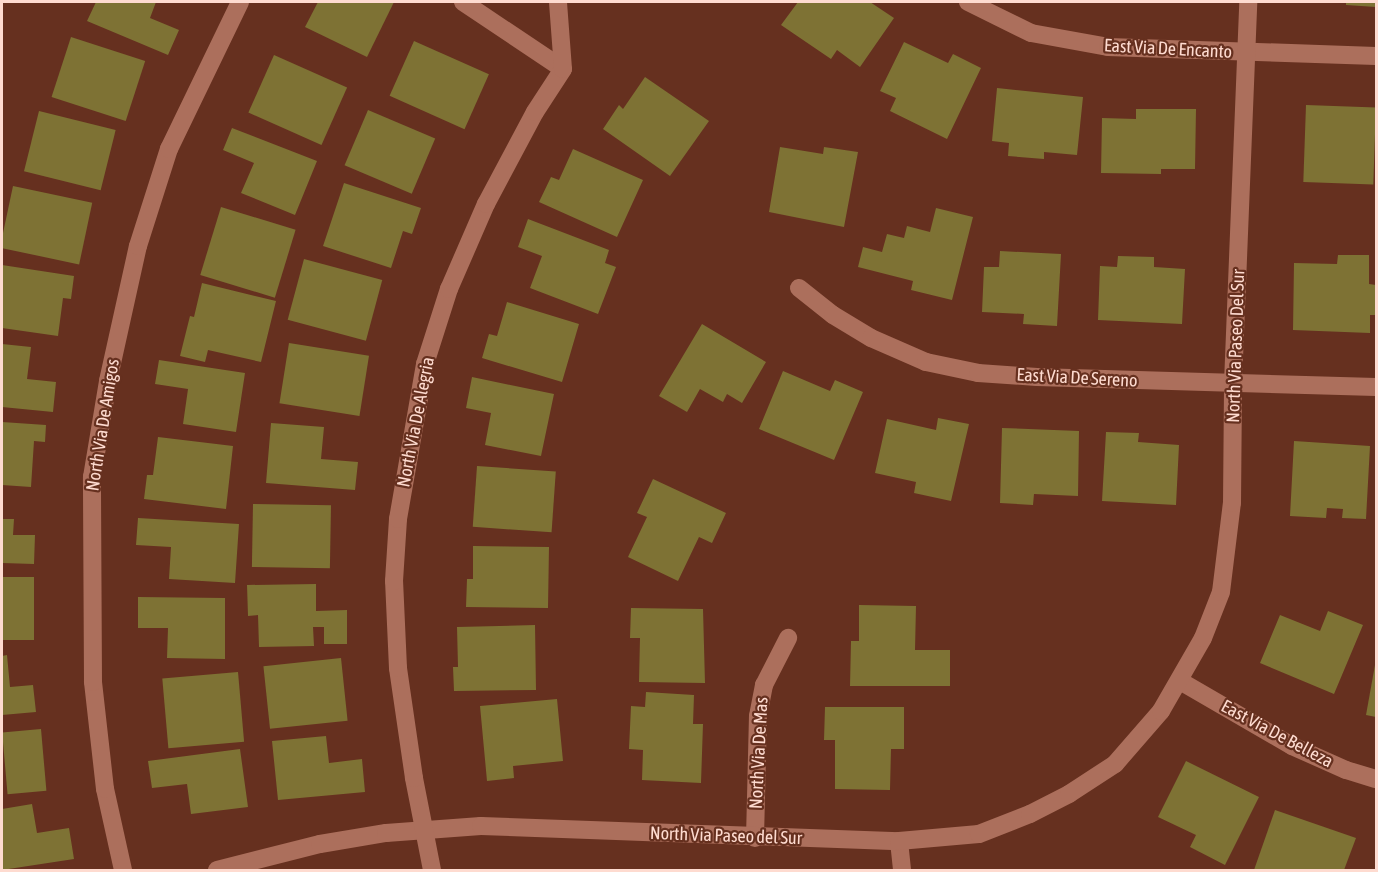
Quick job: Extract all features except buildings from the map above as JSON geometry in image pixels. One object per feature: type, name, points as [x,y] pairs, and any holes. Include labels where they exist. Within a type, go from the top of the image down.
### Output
[{"type":"street","name":"North Via De Amigos","points":[[123,870],[105,789],[93,682],[92,477],[108,381],[138,246],[169,149],[240,2]]},
{"type":"street","points":[[463,2],[563,69]]},
{"type":"street","points":[[558,2],[563,69]]},
{"type":"street","name":"East Via De Encanto","points":[[968,2],[1031,33],[1107,47],[1377,56]]},
{"type":"street","name":"North Via Paseo Del Sur","points":[[1180,681],[1203,638],[1221,592],[1232,503],[1233,383],[1248,2]]},
{"type":"street","name":"North Via De Alegria","points":[[432,870],[414,778],[398,668],[394,581],[398,519],[412,427],[425,364],[449,289],[486,204],[535,112],[563,69]]},
{"type":"street","name":"East Via De Sereno","points":[[799,288],[833,315],[871,338],[926,362],[978,373],[1037,377],[1377,387]]},
{"type":"street","name":"North Via De Mas","points":[[755,838],[758,716],[764,685],[788,638]]},
{"type":"street","name":"North Via Paseo del Sur","points":[[217,870],[320,844],[425,830],[481,826],[755,838],[900,841],[979,834],[1030,814],[1069,794],[1115,764],[1161,711],[1180,681]]},
{"type":"street","name":"East Via De Belleza","points":[[1180,681],[1292,746],[1346,770],[1377,779]]},
{"type":"street","points":[[900,841],[902,870]]}]
